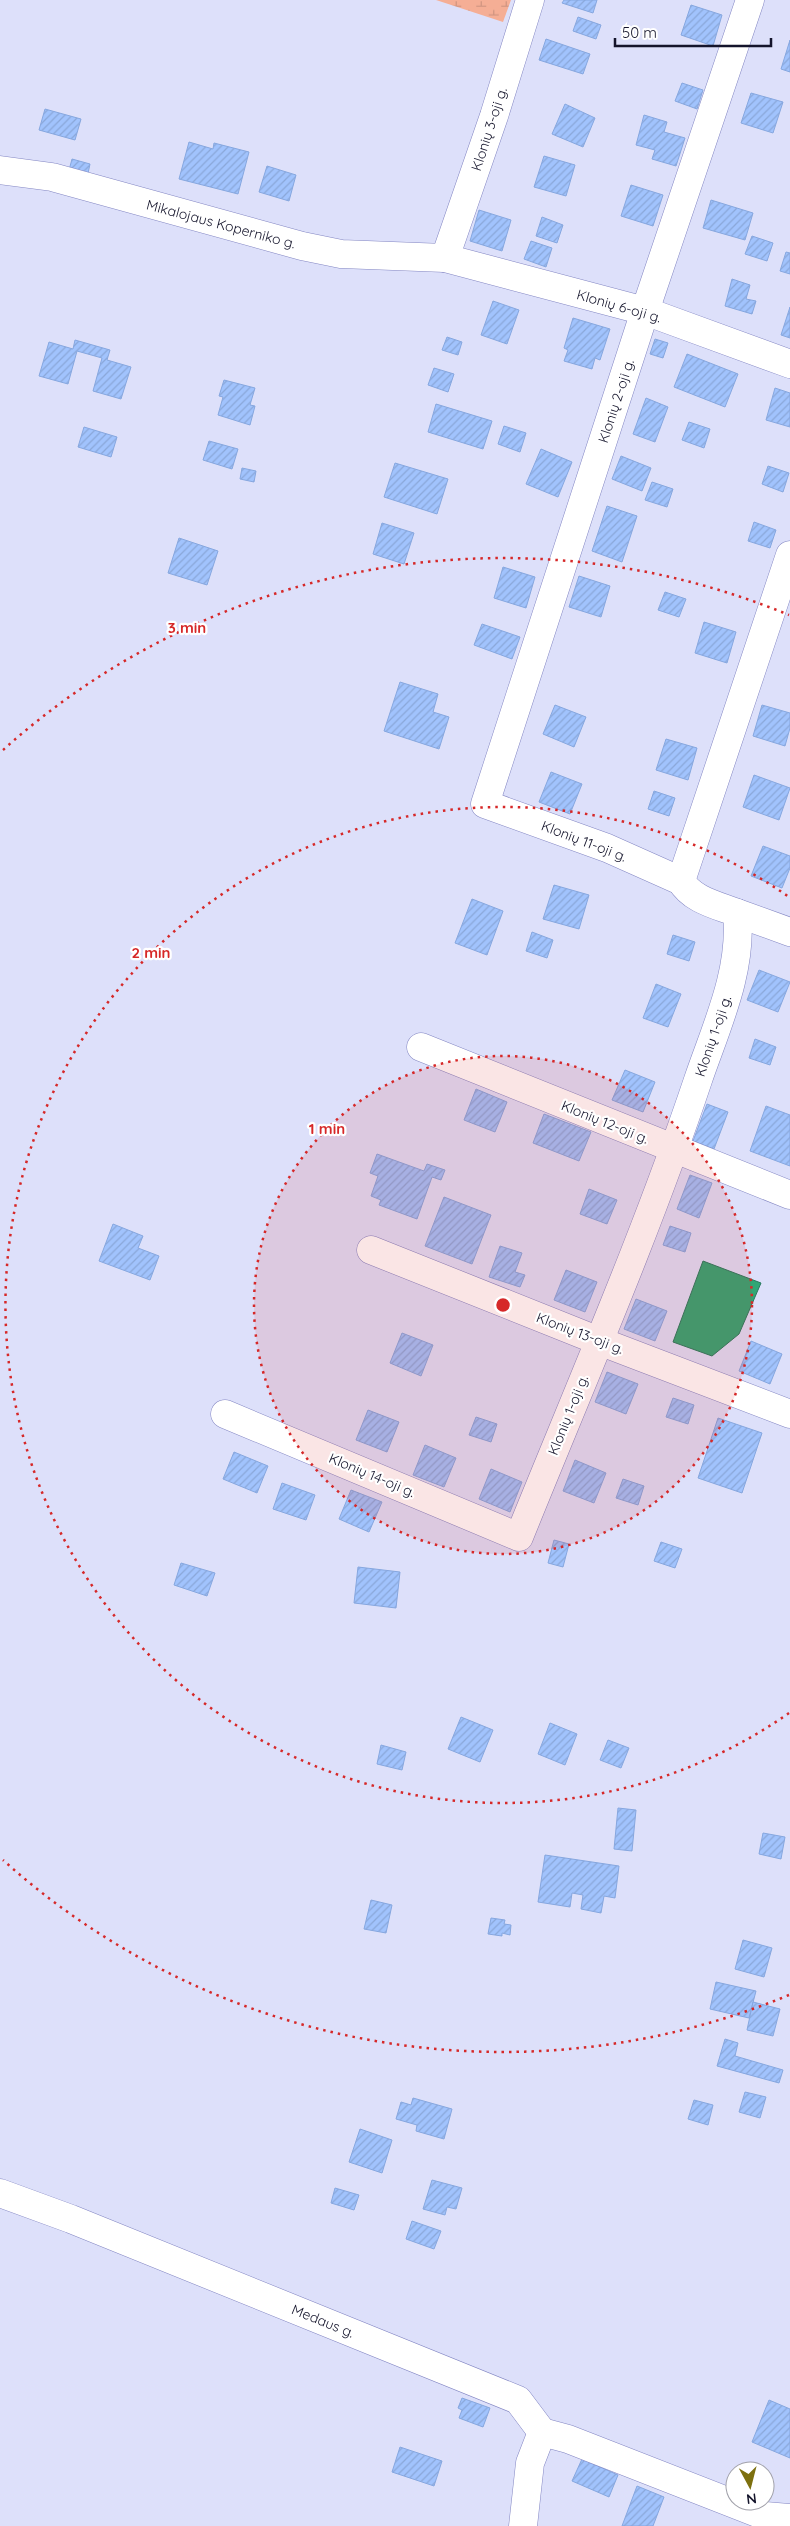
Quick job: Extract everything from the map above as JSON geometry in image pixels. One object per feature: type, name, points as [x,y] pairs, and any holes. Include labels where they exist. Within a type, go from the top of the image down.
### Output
[{"type":"street","name":"Klonių 3-oji g.","points":[[445,258],[494,116],[530,0]]},
{"type":"street","name":"Klonių 2-oji g.","points":[[485,804],[645,311],[750,0]]},
{"type":"street","name":"Mikalojaus Koperniko g.","points":[[0,170],[52,177],[302,246],[341,254],[445,258]]},
{"type":"street","name":"Klonių 6-oji g.","points":[[445,258],[645,311],[790,364]]},
{"type":"street","points":[[790,555],[681,881],[686,889],[697,898],[790,932]]},
{"type":"street","name":"Klonių 11-oji g.","points":[[485,804],[607,848],[681,881]]},
{"type":"street","name":"Klonių 1-oji g.","points":[[519,1537],[674,1151],[729,989],[738,950],[737,913]]},
{"type":"street","name":"Klonių 12-oji g.","points":[[421,1047],[674,1151],[790,1195]]},
{"type":"street","name":"Klonių 13-oji g.","points":[[371,1250],[598,1341],[790,1414]]},
{"type":"street","name":"Klonių 14-oji g.","points":[[225,1414],[519,1537]]},
{"type":"street","name":"Medaus g.","points":[[0,2193],[71,2219],[518,2400],[542,2432]]},
{"type":"street","points":[[523,2526],[530,2463],[542,2432],[568,2439],[765,2516],[790,2518]]},
{"type":"green space","points":[[436,0],[511,0],[503,22]]},
{"type":"shaded area","points":[[703,1261],[761,1283],[739,1334],[712,1356],[673,1342]]},
{"type":"building","points":[[564,0],[597,0],[593,13],[562,3]]},
{"type":"building","points":[[691,5],[722,15],[713,46],[681,35]]},
{"type":"building","points":[[578,17],[601,25],[596,39],[573,31]]},
{"type":"building","points":[[546,39],[590,54],[583,74],[539,60]]},
{"type":"building","points":[[790,40],[790,72],[781,69]]},
{"type":"building","points":[[682,83],[703,90],[697,109],[675,101]]},
{"type":"building","points":[[751,93],[783,102],[773,133],[741,123]]},
{"type":"building","points":[[565,104],[595,118],[583,147],[552,134]]},
{"type":"building","points":[[45,109],[81,119],[75,140],[39,130]]},
{"type":"building","points":[[644,115],[667,122],[664,132],[685,138],[676,166],[652,159],[655,150],[636,145]]},
{"type":"building","points":[[189,142],[213,149],[214,143],[249,152],[238,194],[179,179]]},
{"type":"building","points":[[544,156],[575,165],[566,196],[534,187]]},
{"type":"building","points":[[72,159],[90,164],[87,178],[68,174]]},
{"type":"building","points":[[267,166],[296,175],[289,201],[259,192]]},
{"type":"building","points":[[631,185],[663,195],[653,226],[621,216]]},
{"type":"building","points":[[711,200],[753,213],[745,240],[703,228]]},
{"type":"building","points":[[479,210],[511,220],[502,251],[470,241]]},
{"type":"building","points":[[542,217],[563,225],[557,243],[536,236]]},
{"type":"building","points":[[752,236],[773,243],[767,261],[745,254]]},
{"type":"building","points":[[531,241],[552,248],[546,267],[524,259]]},
{"type":"building","points":[[786,252],[790,253],[790,274],[780,271]]},
{"type":"building","points":[[732,279],[750,285],[746,299],[756,301],[752,314],[725,306]]},
{"type":"building","points":[[493,301],[519,310],[507,344],[481,335]]},
{"type":"building","points":[[790,307],[790,338],[781,335]]},
{"type":"building","points":[[573,318],[610,329],[600,360],[595,358],[592,369],[564,361],[568,350],[564,348]]},
{"type":"building","points":[[447,337],[462,342],[458,355],[442,350]]},
{"type":"building","points":[[655,339],[668,343],[663,358],[650,354]]},
{"type":"building","points":[[75,340],[110,350],[107,360],[131,367],[121,399],[93,391],[102,358],[77,351],[68,384],[39,376],[49,342],[73,349]]},
{"type":"building","points":[[687,354],[738,374],[725,407],[674,387]]},
{"type":"building","points":[[434,368],[454,374],[448,392],[428,385]]},
{"type":"building","points":[[224,380],[255,388],[250,405],[255,406],[250,425],[218,415],[223,397],[219,396]]},
{"type":"building","points":[[775,388],[790,393],[790,427],[766,420]]},
{"type":"building","points":[[646,398],[668,407],[655,442],[633,434]]},
{"type":"building","points":[[436,404],[492,421],[483,449],[428,432]]},
{"type":"building","points":[[689,422],[710,429],[704,448],[682,440]]},
{"type":"building","points":[[504,426],[526,433],[520,452],[498,444]]},
{"type":"building","points":[[84,427],[117,437],[111,457],[78,447]]},
{"type":"building","points":[[209,441],[238,449],[232,469],[203,460]]},
{"type":"building","points":[[541,449],[572,462],[558,497],[526,484]]},
{"type":"building","points":[[621,456],[651,468],[642,491],[612,479]]},
{"type":"building","points":[[395,463],[448,479],[437,514],[384,497]]},
{"type":"building","points":[[768,466],[789,473],[783,492],[762,484]]},
{"type":"building","points":[[242,468],[256,471],[254,482],[240,479]]},
{"type":"building","points":[[652,482],[673,489],[667,507],[645,500]]},
{"type":"building","points":[[607,506],[637,516],[622,562],[592,551]]},
{"type":"building","points":[[754,522],[776,530],[770,548],[748,541]]},
{"type":"building","points":[[382,523],[414,533],[404,564],[373,554]]},
{"type":"building","points":[[179,538],[218,551],[207,585],[168,573]]},
{"type":"building","points":[[503,567],[535,577],[526,608],[494,598]]},
{"type":"building","points":[[579,576],[610,586],[601,617],[569,607]]},
{"type":"building","points":[[665,592],[686,599],[679,617],[658,610]]},
{"type":"building","points":[[704,622],[736,632],[727,663],[695,653]]},
{"type":"building","points":[[482,624],[520,637],[512,659],[474,645]]},
{"type":"building","points":[[400,682],[438,694],[433,712],[449,717],[439,749],[384,731]]},
{"type":"building","points":[[555,705],[586,717],[574,747],[543,734]]},
{"type":"building","points":[[762,705],[790,713],[790,728],[785,746],[753,736]]},
{"type":"building","points":[[666,739],[697,748],[688,780],[656,770]]},
{"type":"building","points":[[551,772],[582,784],[570,814],[539,802]]},
{"type":"building","points":[[754,775],[790,788],[779,820],[743,807]]},
{"type":"building","points":[[654,791],[675,798],[669,816],[648,809]]},
{"type":"building","points":[[763,846],[790,856],[790,868],[782,888],[751,876]]},
{"type":"building","points":[[554,885],[589,895],[579,929],[543,919]]},
{"type":"building","points":[[472,899],[503,911],[487,955],[455,943]]},
{"type":"building","points":[[532,932],[553,940],[547,958],[526,951]]},
{"type":"building","points":[[673,935],[695,942],[689,961],[667,954]]},
{"type":"building","points":[[759,970],[790,982],[778,1012],[747,1000]]},
{"type":"building","points":[[656,984],[681,994],[668,1027],[643,1018]]},
{"type":"building","points":[[755,1039],[776,1047],[770,1065],[749,1058]]},
{"type":"building","points":[[625,1070],[655,1082],[643,1112],[612,1100]]},
{"type":"building","points":[[476,1089],[507,1102],[495,1132],[464,1120]]},
{"type":"building","points":[[707,1104],[728,1112],[714,1149],[693,1141]]},
{"type":"building","points":[[766,1106],[790,1115],[790,1166],[750,1151]]},
{"type":"building","points":[[544,1114],[591,1132],[579,1161],[533,1143]]},
{"type":"building","points":[[377,1154],[424,1171],[427,1164],[445,1170],[441,1180],[432,1177],[417,1219],[379,1205],[381,1200],[371,1196],[378,1176],[370,1173]]},
{"type":"building","points":[[690,1175],[712,1183],[699,1218],[677,1209]]},
{"type":"building","points":[[589,1189],[617,1200],[607,1224],[580,1214]]},
{"type":"building","points":[[444,1197],[491,1215],[472,1264],[425,1246]]},
{"type":"building","points":[[113,1224],[143,1236],[138,1248],[159,1256],[150,1280],[99,1261]]},
{"type":"building","points":[[670,1226],[691,1233],[685,1252],[663,1245]]},
{"type":"building","points":[[500,1246],[522,1253],[515,1272],[525,1275],[520,1287],[489,1277]]},
{"type":"building","points":[[566,1270],[597,1282],[585,1312],[554,1300]]},
{"type":"building","points":[[636,1299],[667,1311],[655,1341],[624,1329]]},
{"type":"building","points":[[402,1333],[433,1345],[421,1376],[390,1363]]},
{"type":"building","points":[[751,1341],[782,1354],[770,1384],[739,1371]]},
{"type":"building","points":[[607,1372],[638,1384],[626,1414],[595,1402]]},
{"type":"building","points":[[673,1398],[694,1405],[688,1424],[666,1417]]},
{"type":"building","points":[[368,1410],[399,1422],[387,1452],[356,1440]]},
{"type":"building","points":[[476,1417],[497,1424],[491,1442],[469,1435]]},
{"type":"building","points":[[718,1418],[762,1433],[742,1493],[698,1478]]},
{"type":"building","points":[[425,1445],[456,1458],[444,1487],[413,1475]]},
{"type":"building","points":[[234,1452],[268,1466],[257,1493],[223,1479]]},
{"type":"building","points":[[575,1460],[606,1473],[594,1503],[563,1491]]},
{"type":"building","points":[[491,1469],[522,1482],[510,1512],[479,1499]]},
{"type":"building","points":[[623,1479],[644,1486],[638,1505],[616,1498]]},
{"type":"building","points":[[282,1483],[315,1495],[306,1520],[273,1509]]},
{"type":"building","points":[[351,1490],[382,1502],[369,1532],[339,1519]]},
{"type":"building","points":[[554,1540],[569,1544],[563,1567],[548,1563]]},
{"type":"building","points":[[661,1542],[682,1549],[675,1568],[654,1561]]},
{"type":"building","points":[[181,1563],[215,1573],[207,1596],[174,1585]]},
{"type":"building","points":[[358,1567],[400,1572],[396,1608],[354,1603]]},
{"type":"building","points":[[461,1717],[493,1730],[480,1762],[448,1749]]},
{"type":"building","points":[[550,1723],[577,1734],[565,1765],[538,1754]]},
{"type":"building","points":[[608,1740],[629,1748],[621,1768],[600,1760]]},
{"type":"building","points":[[381,1745],[406,1752],[402,1770],[377,1764]]},
{"type":"building","points":[[618,1808],[636,1810],[632,1851],[614,1849]]},
{"type":"building","points":[[763,1833],[785,1837],[781,1859],[759,1854]]},
{"type":"building","points":[[545,1855],[619,1866],[615,1898],[604,1896],[601,1913],[581,1909],[583,1895],[572,1893],[570,1907],[538,1902]]},
{"type":"building","points":[[371,1900],[392,1905],[386,1933],[364,1929]]},
{"type":"building","points":[[491,1918],[505,1920],[504,1924],[511,1925],[510,1935],[502,1933],[502,1936],[488,1934]]},
{"type":"building","points":[[743,1940],[772,1948],[764,1977],[735,1969]]},
{"type":"building","points":[[716,1982],[756,1991],[749,2018],[710,2009]]},
{"type":"building","points":[[753,2002],[780,2009],[773,2036],[747,2030]]},
{"type":"building","points":[[725,2039],[738,2043],[735,2056],[783,2070],[779,2083],[717,2066]]},
{"type":"building","points":[[745,2092],[766,2097],[760,2118],[739,2112]]},
{"type":"building","points":[[413,2098],[452,2109],[444,2139],[416,2131],[417,2125],[396,2119],[401,2102],[411,2105]]},
{"type":"building","points":[[694,2100],[713,2105],[708,2125],[688,2119]]},
{"type":"building","points":[[360,2129],[392,2140],[382,2173],[349,2162]]},
{"type":"building","points":[[432,2180],[462,2188],[456,2209],[447,2207],[445,2215],[423,2209]]},
{"type":"building","points":[[335,2188],[359,2195],[354,2210],[331,2203]]},
{"type":"building","points":[[412,2221],[441,2231],[434,2249],[406,2239]]},
{"type":"building","points":[[462,2398],[490,2408],[483,2427],[459,2418],[462,2410],[458,2408]]},
{"type":"building","points":[[769,2400],[790,2409],[790,2458],[752,2442]]},
{"type":"building","points":[[400,2447],[442,2461],[434,2486],[392,2472]]},
{"type":"building","points":[[582,2459],[618,2475],[609,2497],[572,2481]]},
{"type":"building","points":[[637,2486],[664,2497],[653,2526],[622,2526]]}]
